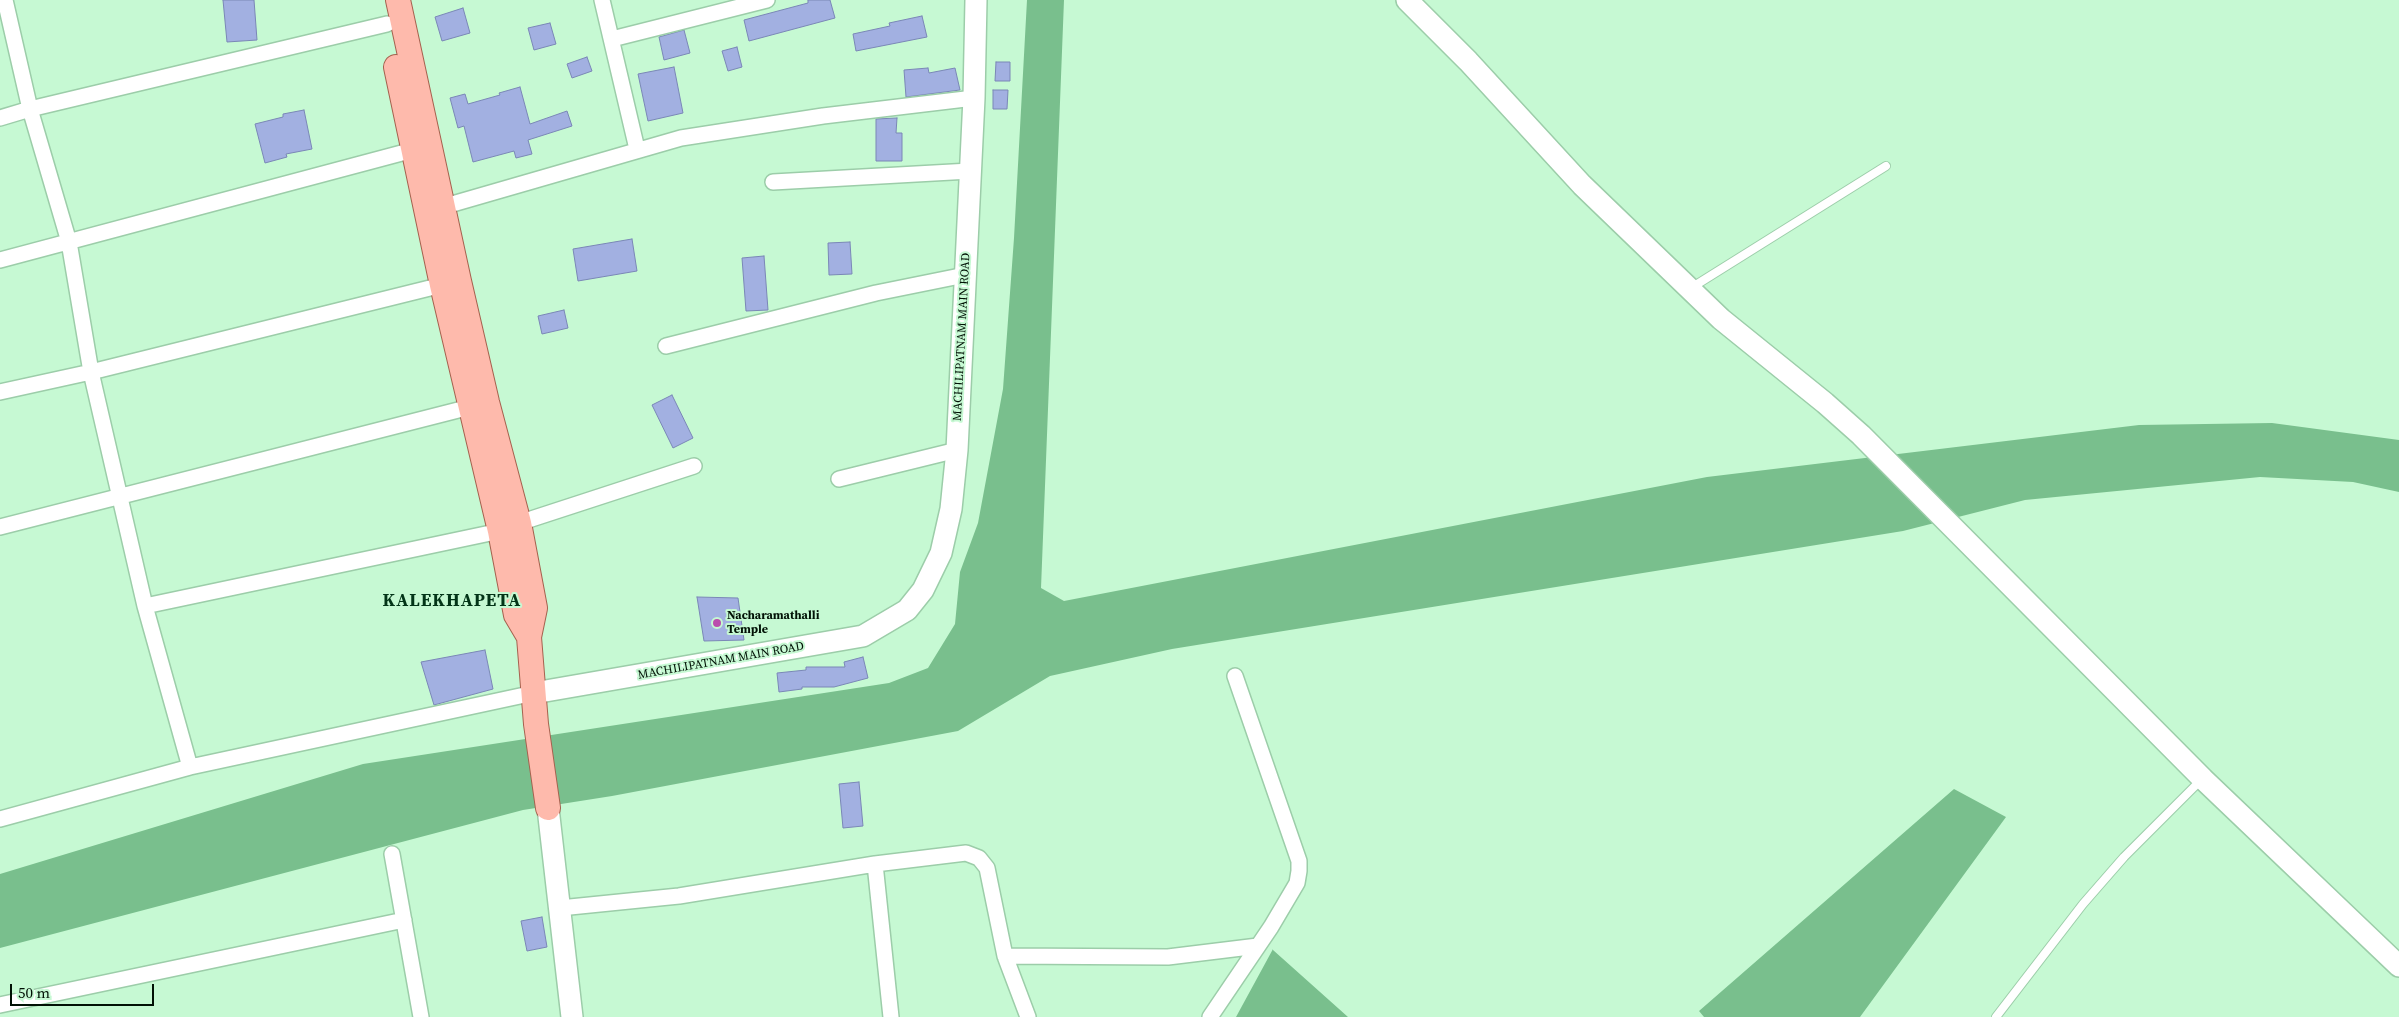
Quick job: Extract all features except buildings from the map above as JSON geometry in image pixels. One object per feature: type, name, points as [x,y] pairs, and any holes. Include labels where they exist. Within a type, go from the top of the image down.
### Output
[{"type":"main road","points":[[382,0],[470,407],[510,527]]},
{"type":"main road","points":[[398,0],[442,207],[487,402],[510,527],[516,615],[529,637],[536,724],[548,808],[572,1017]]},
{"type":"main road","name":"MACHILIPATNAM MAIN ROAD","points":[[534,692],[863,636],[907,610],[922,590],[941,554],[952,509],[957,450],[974,98],[976,0]]},
{"type":"main road","points":[[1407,0],[1468,61],[1582,185],[1721,319],[1825,402],[1861,434],[1955,531],[2203,778],[2399,966]]},
{"type":"street","points":[[5,0],[30,109],[69,242],[91,372],[145,606],[190,767]]},
{"type":"street","points":[[602,0],[636,149]]},
{"type":"street","points":[[612,39],[767,0]]},
{"type":"street","points":[[0,118],[30,109],[387,24]]},
{"type":"street","points":[[442,207],[636,149],[681,138],[726,130],[974,98]]},
{"type":"street","points":[[0,260],[413,150]]},
{"type":"street","points":[[773,182],[970,171]]},
{"type":"street","points":[[666,346],[876,293],[965,275]]},
{"type":"street","points":[[0,392],[91,372],[442,284]]},
{"type":"street","points":[[0,527],[470,407]]},
{"type":"street","points":[[839,479],[957,450]]},
{"type":"street","points":[[145,606],[510,527],[694,466]]},
{"type":"street","points":[[1210,1017],[1258,946],[1297,883],[1298,861],[1234,676]]},
{"type":"street","points":[[0,819],[190,767],[534,692]]},
{"type":"street","points":[[560,908],[678,896],[875,864],[966,853],[979,858],[987,868],[1005,956],[1028,1017]]},
{"type":"street","points":[[392,854],[421,1017]]},
{"type":"street","points":[[875,864],[891,1017]]},
{"type":"street","points":[[0,1005],[404,920]]},
{"type":"street","points":[[1005,956],[1168,957],[1258,946]]},
{"type":"lane","points":[[1690,289],[1886,166]]},
{"type":"lane","points":[[1996,1017],[2082,904],[2124,856],[2203,778]]},
{"type":"shaded area","points":[[1027,0],[1064,0],[1041,588],[1064,601],[1707,477],[2139,425],[2272,423],[2399,440],[2399,492],[2353,482],[2260,477],[2025,500],[1903,531],[1172,649],[1050,676],[958,731],[612,796],[523,810],[0,948],[0,874],[363,764],[889,683],[928,668],[955,624],[960,572],[978,523],[1003,389],[1014,238]]},
{"type":"shaded area","points":[[1954,789],[2006,817],[1860,1017],[1704,1017],[1699,1011]]},
{"type":"shaded area","points":[[1273,950],[1348,1017],[1236,1017]]},
{"type":"place","name":"Nacharamathalli Temple","points":[[717,623]]},
{"type":"district","name":"KALEKHAPETA","points":[[452,601]]}]
